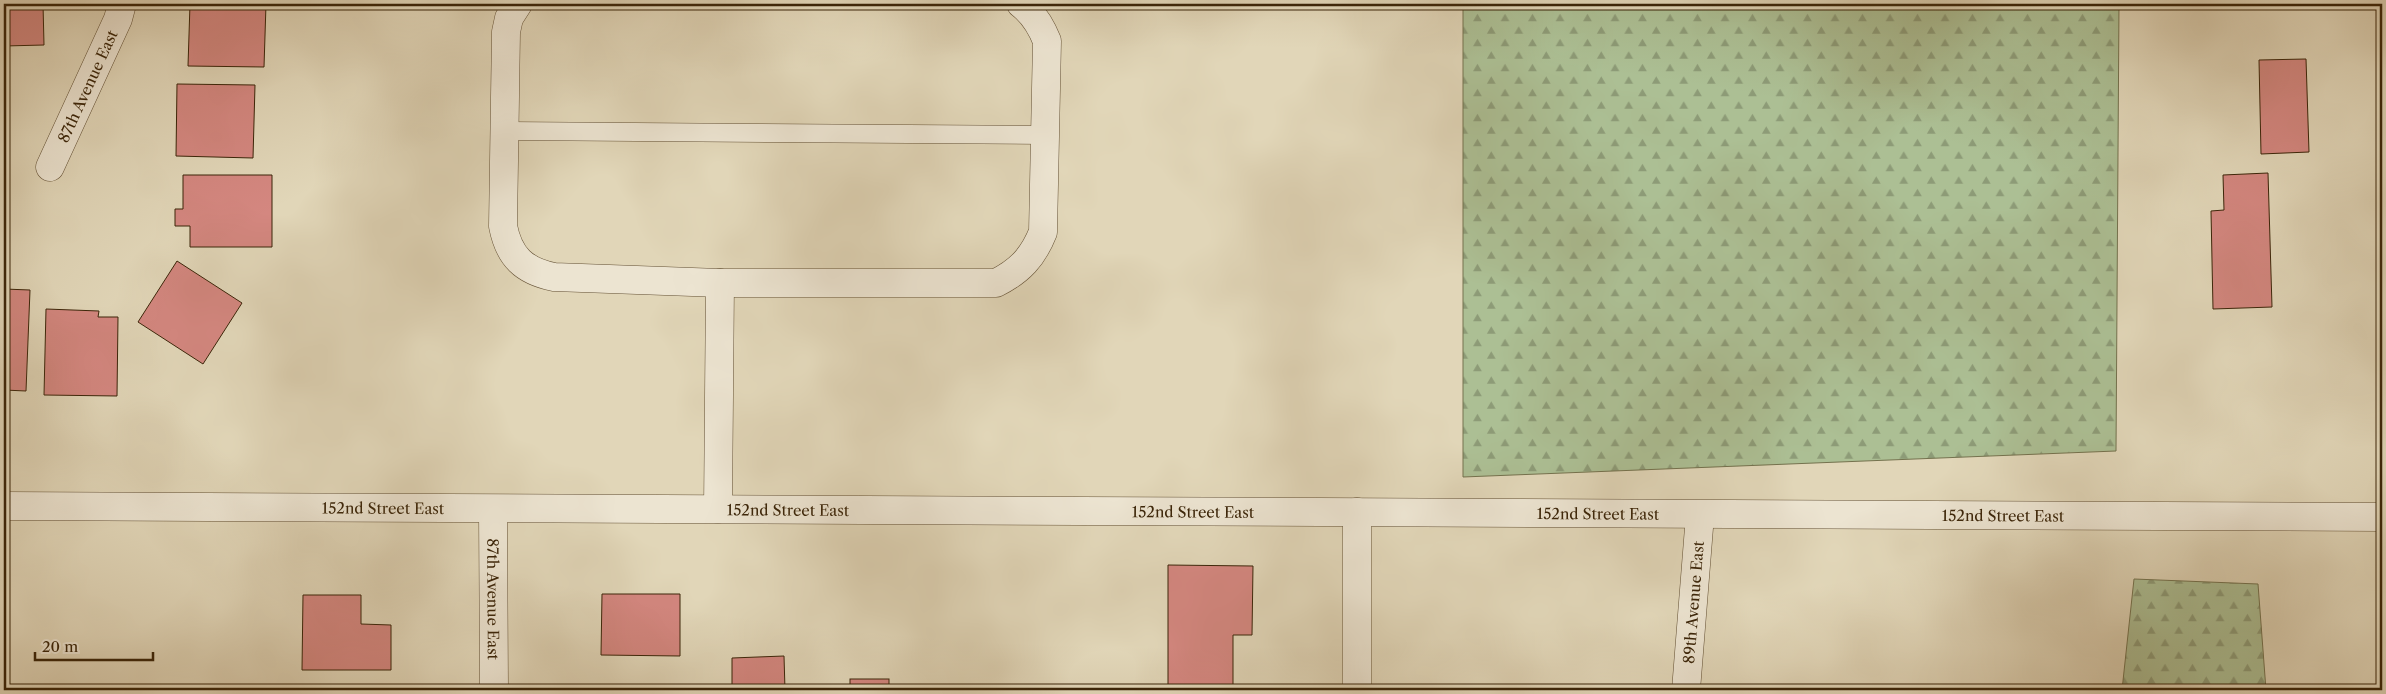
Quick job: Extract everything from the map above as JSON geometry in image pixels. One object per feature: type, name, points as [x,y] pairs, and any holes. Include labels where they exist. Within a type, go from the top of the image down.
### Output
[{"type":"street","name":"87th Avenue East","points":[[50,167],[118,19],[122,4]]},
{"type":"street","points":[[518,4],[510,18],[506,32],[503,226],[506,245],[526,267],[538,274],[554,277],[720,283],[996,283],[1013,274],[1026,262],[1036,248],[1043,232],[1047,41],[1031,6]]},
{"type":"street","points":[[718,509],[720,283]]},
{"type":"street","name":"152nd Street East","points":[[4,506],[2382,517]]},
{"type":"street","name":"87th Avenue East","points":[[493,508],[494,690]]},
{"type":"street","points":[[1357,690],[1358,512]]},
{"type":"street","name":"89th Avenue East","points":[[1686,690],[1700,515]]},
{"type":"lane","points":[[504,131],[1045,135]]},
{"type":"green space","points":[[1463,4],[2119,4],[2116,451],[1463,477]]},
{"type":"green space","points":[[2134,579],[2258,584],[2266,690],[2122,690]]},
{"type":"building","points":[[4,4],[43,4],[44,45],[4,46]]},
{"type":"building","points":[[190,4],[266,4],[264,67],[188,66]]},
{"type":"building","points":[[2306,59],[2309,152],[2261,154],[2259,60]]},
{"type":"building","points":[[177,84],[255,85],[253,158],[176,156]]},
{"type":"building","points":[[2268,173],[2272,307],[2213,309],[2211,211],[2224,210],[2223,175]]},
{"type":"building","points":[[183,175],[272,175],[272,247],[190,247],[190,226],[175,226],[175,209],[183,209]]},
{"type":"building","points":[[177,261],[242,303],[203,364],[138,322]]},
{"type":"building","points":[[4,289],[30,290],[26,391],[4,390]]},
{"type":"building","points":[[46,309],[99,311],[98,317],[118,317],[117,396],[44,395]]},
{"type":"building","points":[[1168,565],[1253,566],[1252,635],[1233,635],[1233,689],[1168,689]]},
{"type":"building","points":[[602,594],[680,594],[680,656],[601,655]]},
{"type":"building","points":[[303,595],[361,595],[361,624],[391,625],[391,670],[302,670]]},
{"type":"building","points":[[784,656],[785,690],[732,690],[732,658]]},
{"type":"building","points":[[850,679],[889,679],[889,690],[850,690]]},
{"type":"building","points":[[393,685],[393,690],[312,690],[311,687]]}]
